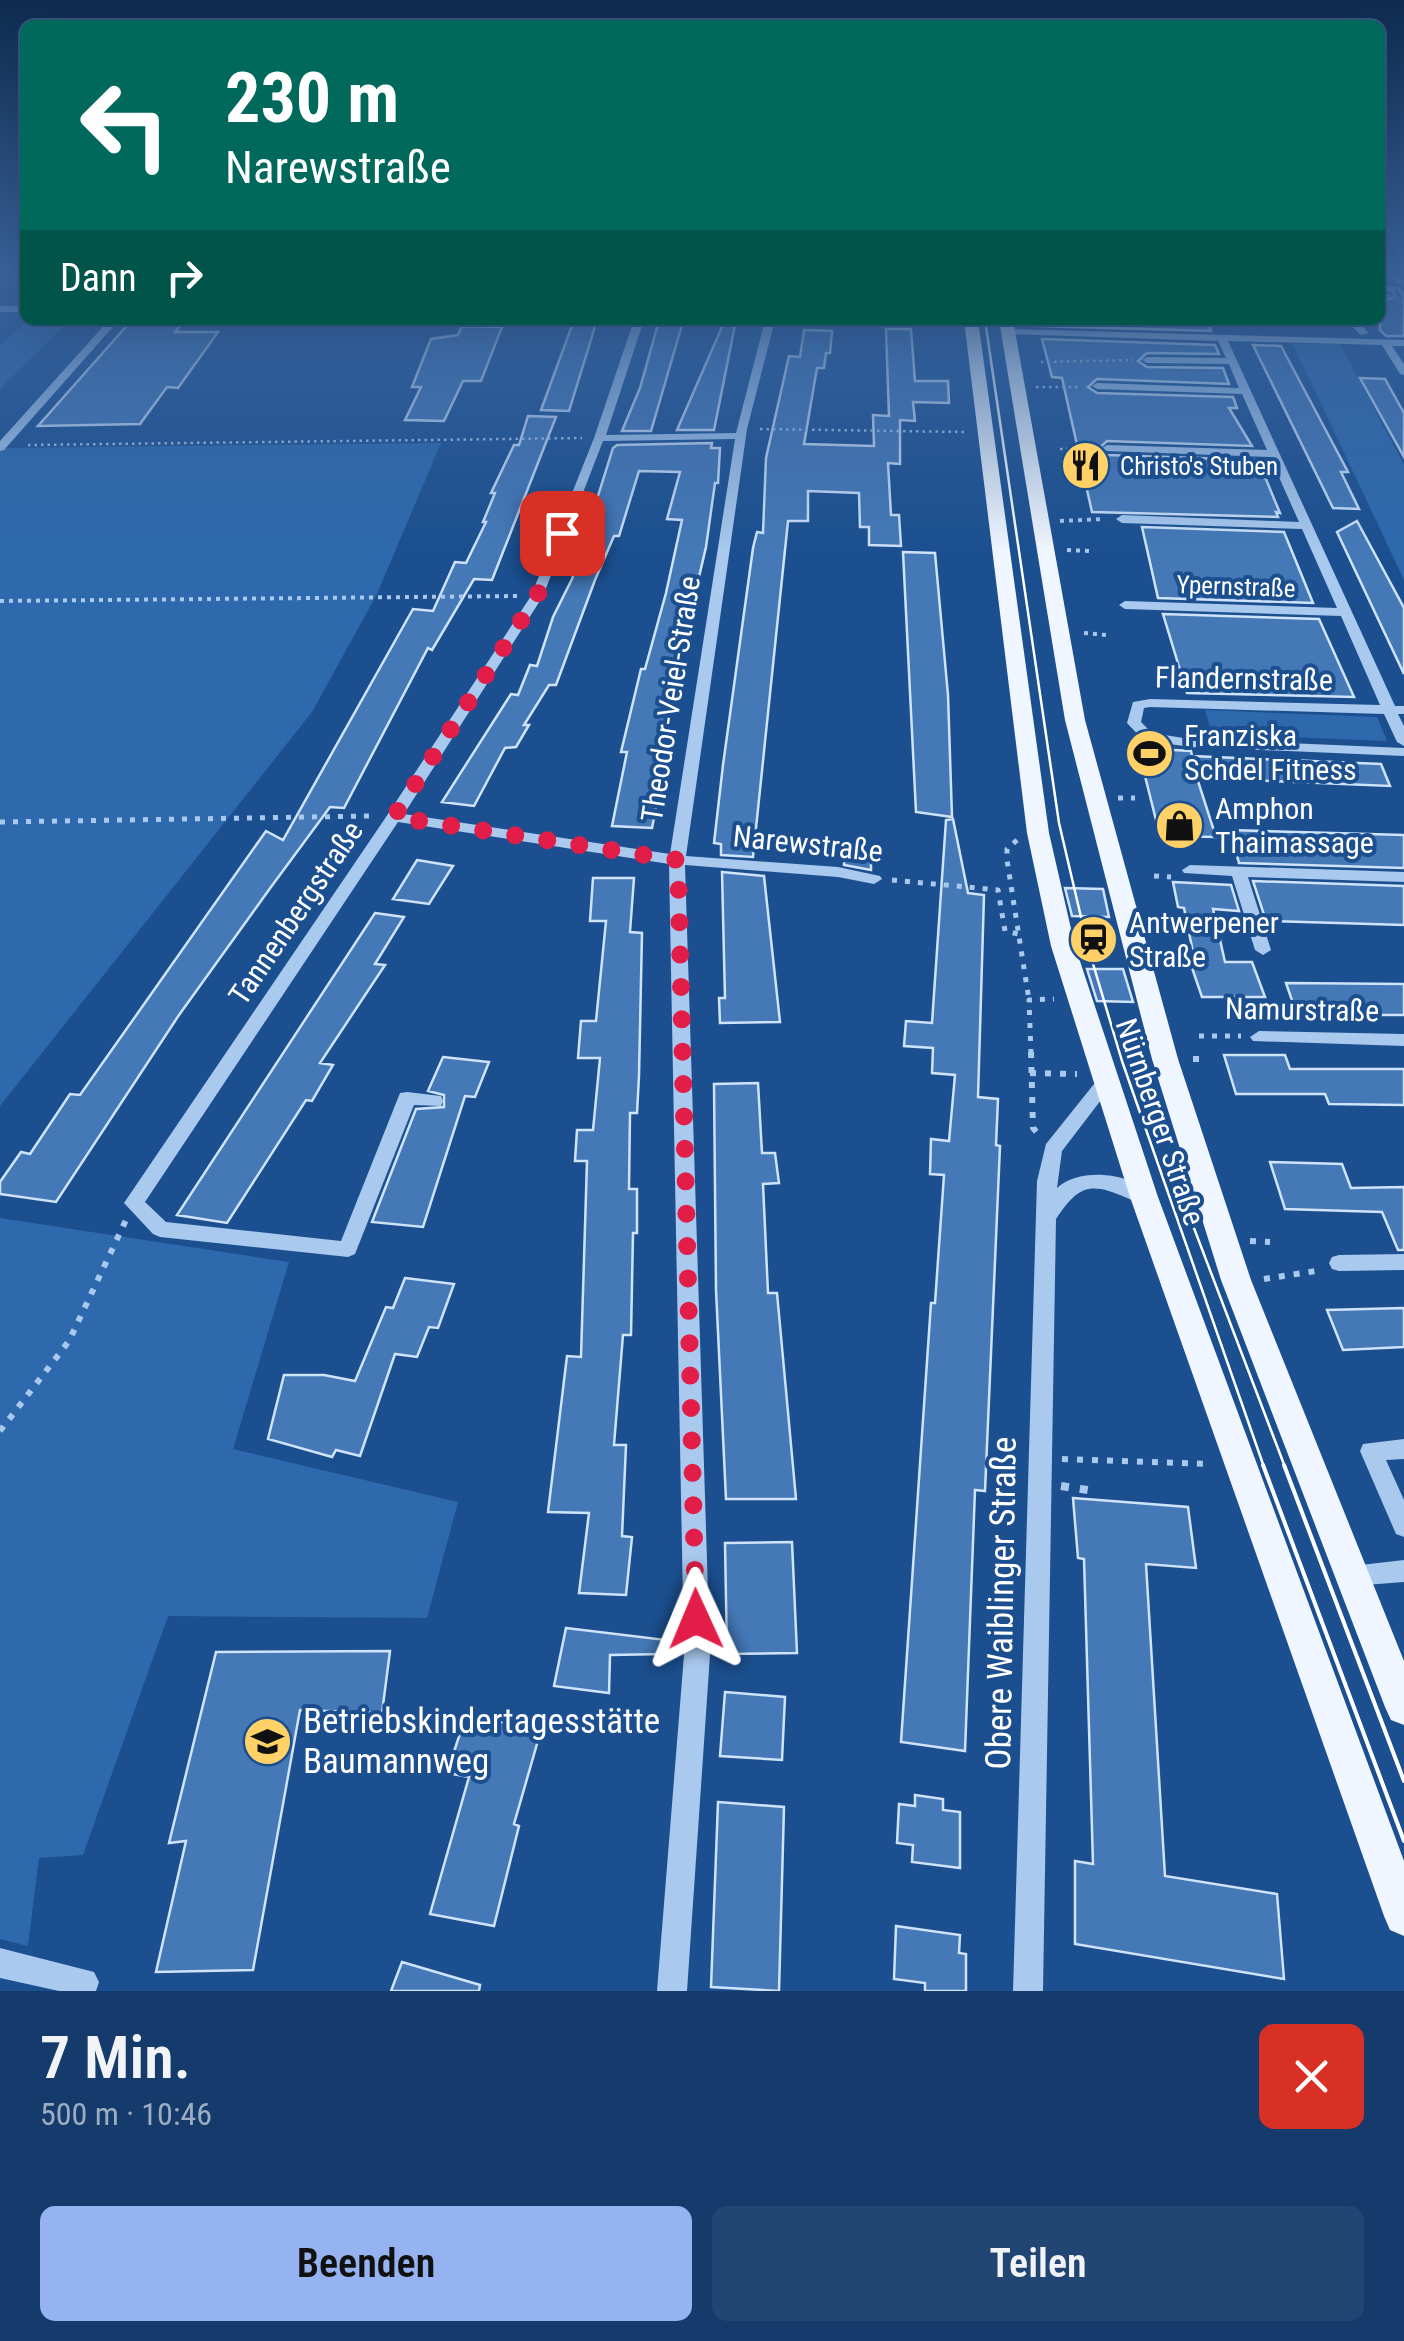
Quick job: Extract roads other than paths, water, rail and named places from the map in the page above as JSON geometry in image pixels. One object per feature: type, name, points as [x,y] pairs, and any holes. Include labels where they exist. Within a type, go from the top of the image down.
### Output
[{"type":"main road","name":"Nürnberger Straße","points":[[977,366],[1038,833],[1078,998],[1144,1197],[1404,1916]]},
{"type":"main road","name":"Nürnberger Straße","points":[[1015,366],[1092,796],[1164,1059],[1236,1280],[1404,1708]]},
{"type":"street","points":[[1,446],[73,366]]},
{"type":"street","name":"Tannenbergstraße","points":[[434,1101],[407,1098],[348,1249],[160,1229],[134,1203],[394,817],[537,596],[623,366]]},
{"type":"street","name":"Theodor-Veiel-Straße","points":[[672,1991],[697,1655],[678,860],[742,433],[759,366]]},
{"type":"street","points":[[1235,366],[1346,612],[1397,709],[1404,742]]},
{"type":"street","points":[[1097,386],[1246,391]]},
{"type":"street","points":[[599,438],[742,433]]},
{"type":"street","points":[[1107,448],[1274,454]]},
{"type":"street","points":[[1122,519],[1308,526]]},
{"type":"street","name":"Ypernstraße","points":[[1125,605],[1346,612]]},
{"type":"street","name":"Flandernstraße","points":[[1397,709],[1150,703],[1138,706],[1134,723],[1148,737],[1190,742],[1404,752]]},
{"type":"street","name":"Narewstraße","points":[[394,817],[678,860],[838,872],[874,879]]},
{"type":"street","points":[[1190,870],[1404,877]]},
{"type":"street","points":[[1239,872],[1262,950]]},
{"type":"street","name":"Namurstraße","points":[[1259,1037],[1404,1040]]},
{"type":"street","name":"Obere Waiblinger Straße","points":[[1028,1991],[1047,1181],[1052,1150],[1104,1078]]},
{"type":"street","points":[[1048,1218],[1059,1193],[1076,1182],[1109,1181],[1144,1197]]},
{"type":"street","points":[[1339,1263],[1404,1262]]},
{"type":"street","points":[[1404,1448],[1371,1451],[1404,1528]]},
{"type":"street","points":[[1352,1574],[1404,1571]]},
{"type":"street","points":[[0,1962],[83,1986]]},
{"type":"tram line","points":[[992,366],[1059,823],[1088,947],[1122,1061],[1264,1467]]},
{"type":"tram line","points":[[1189,1215],[1285,1467]]},
{"type":"tram line","points":[[1263,1465],[1404,1841]]},
{"type":"tram line","points":[[1284,1465],[1404,1781]]},
{"type":"place","name":"Christo's Stuben","points":[[1085,466]]},
{"type":"place","name":"Franziska Schdel Fitness","points":[[1149,753]]},
{"type":"place","name":"Amphon Thaimassage","points":[[1180,826]]},
{"type":"place","name":"Antwerpener Straße","points":[[1094,940]]},
{"type":"place","name":"Betriebskindertagesstätte Baumannweg","points":[[268,1741]]}]
